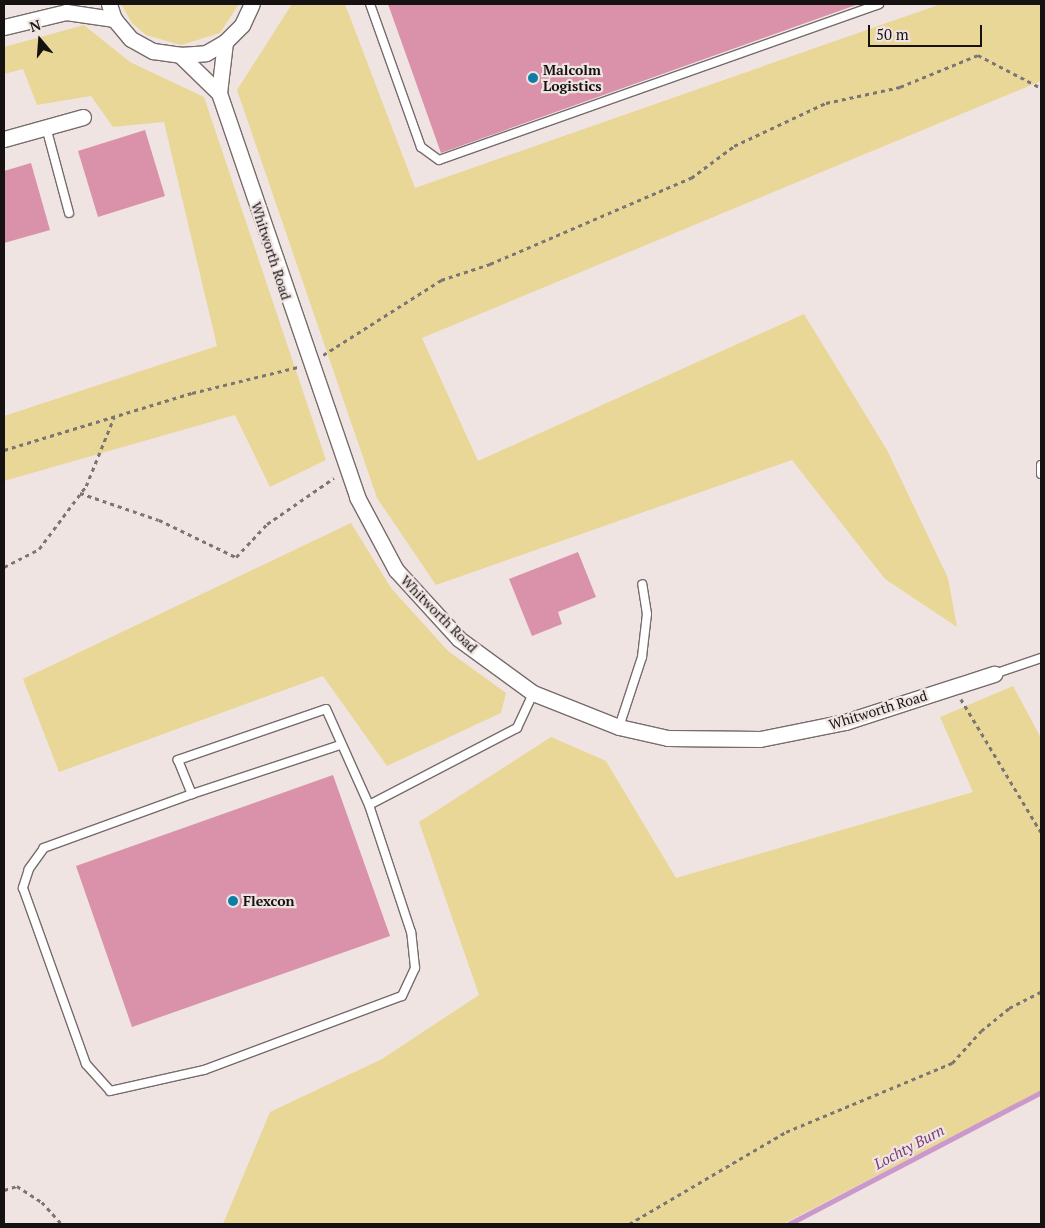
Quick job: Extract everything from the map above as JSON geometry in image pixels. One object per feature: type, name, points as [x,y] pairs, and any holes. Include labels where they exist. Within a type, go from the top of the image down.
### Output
[{"type":"street","points":[[109,4],[114,19],[131,38],[153,51],[180,56],[206,53],[225,42],[242,25],[252,4]]},
{"type":"street","points":[[4,28],[71,8],[114,19]]},
{"type":"street","name":"Whitworth Road","points":[[225,42],[219,93],[309,364],[344,460],[376,538],[396,570],[459,639],[533,693],[619,727],[668,738],[760,738],[845,722],[994,674]]},
{"type":"street","name":"Whitworth Road","points":[[180,56],[219,93]]},
{"type":"street","points":[[4,139],[83,117]]},
{"type":"lane","points":[[370,4],[421,147],[439,160],[879,4]]},
{"type":"lane","points":[[46,127],[69,213]]},
{"type":"lane","points":[[1041,465],[1041,474]]},
{"type":"lane","points":[[619,727],[642,657],[647,614],[642,584]]},
{"type":"lane","points":[[994,674],[1041,658]]},
{"type":"lane","points":[[369,805],[517,728],[533,693]]},
{"type":"lane","points":[[192,794],[178,760],[326,709],[340,744],[369,805],[411,932],[415,968],[402,996],[204,1070],[110,1091],[86,1064],[23,888],[29,869],[44,848],[192,794],[340,744]]},
{"type":"path","points":[[4,450],[114,417],[309,364],[441,280],[499,261],[691,178],[734,146],[826,102],[900,87],[978,55],[1041,88]]},
{"type":"path","points":[[4,567],[39,549],[98,465],[114,417]]},
{"type":"path","points":[[80,493],[159,520],[236,558],[267,524],[333,481],[344,460]]},
{"type":"path","points":[[954,686],[1041,832]]},
{"type":"path","points":[[629,1224],[786,1132],[952,1063],[981,1031],[1009,1008],[1041,992]]},
{"type":"path","points":[[4,1190],[17,1186],[42,1202],[62,1224]]},
{"type":"shaded area","points":[[121,4],[239,4],[220,33],[181,45],[146,35],[132,23]]},
{"type":"shaded area","points":[[292,4],[345,4],[415,188],[941,4],[1041,4],[1041,81],[422,338],[478,461],[804,314],[887,450],[948,578],[957,627],[885,579],[792,460],[436,585],[377,498],[237,90]]},
{"type":"shaded area","points":[[84,25],[130,62],[204,97],[326,460],[270,487],[235,415],[4,481],[4,416],[217,346],[164,122],[113,127],[91,96],[37,105],[23,69],[4,74],[4,47]]},
{"type":"shaded area","points":[[351,523],[391,588],[448,651],[506,693],[501,713],[387,766],[323,676],[59,772],[23,679]]},
{"type":"shaded area","points":[[1013,686],[1041,738],[1041,1091],[783,1224],[223,1224],[270,1112],[382,1059],[479,995],[419,822],[551,737],[606,761],[676,878],[973,792],[940,717]]},
{"type":"building","name":"Malcolm Logistics","points":[[388,4],[856,4],[856,5],[441,153]]},
{"type":"building","points":[[145,130],[165,196],[98,217],[78,151]]},
{"type":"building","points":[[31,163],[50,230],[4,243],[4,171]]},
{"type":"building","points":[[578,552],[596,597],[558,612],[562,624],[532,636],[509,579]]},
{"type":"building","name":"Flexcon","points":[[333,775],[390,936],[132,1027],[76,866]]},
{"type":"waterway","name":"Lochty Burn","points":[[789,1224],[1041,1092]]},
{"type":"place","name":"Malcolm Logistics","points":[[533,78]]},
{"type":"place","name":"Flexcon","points":[[233,901]]}]
